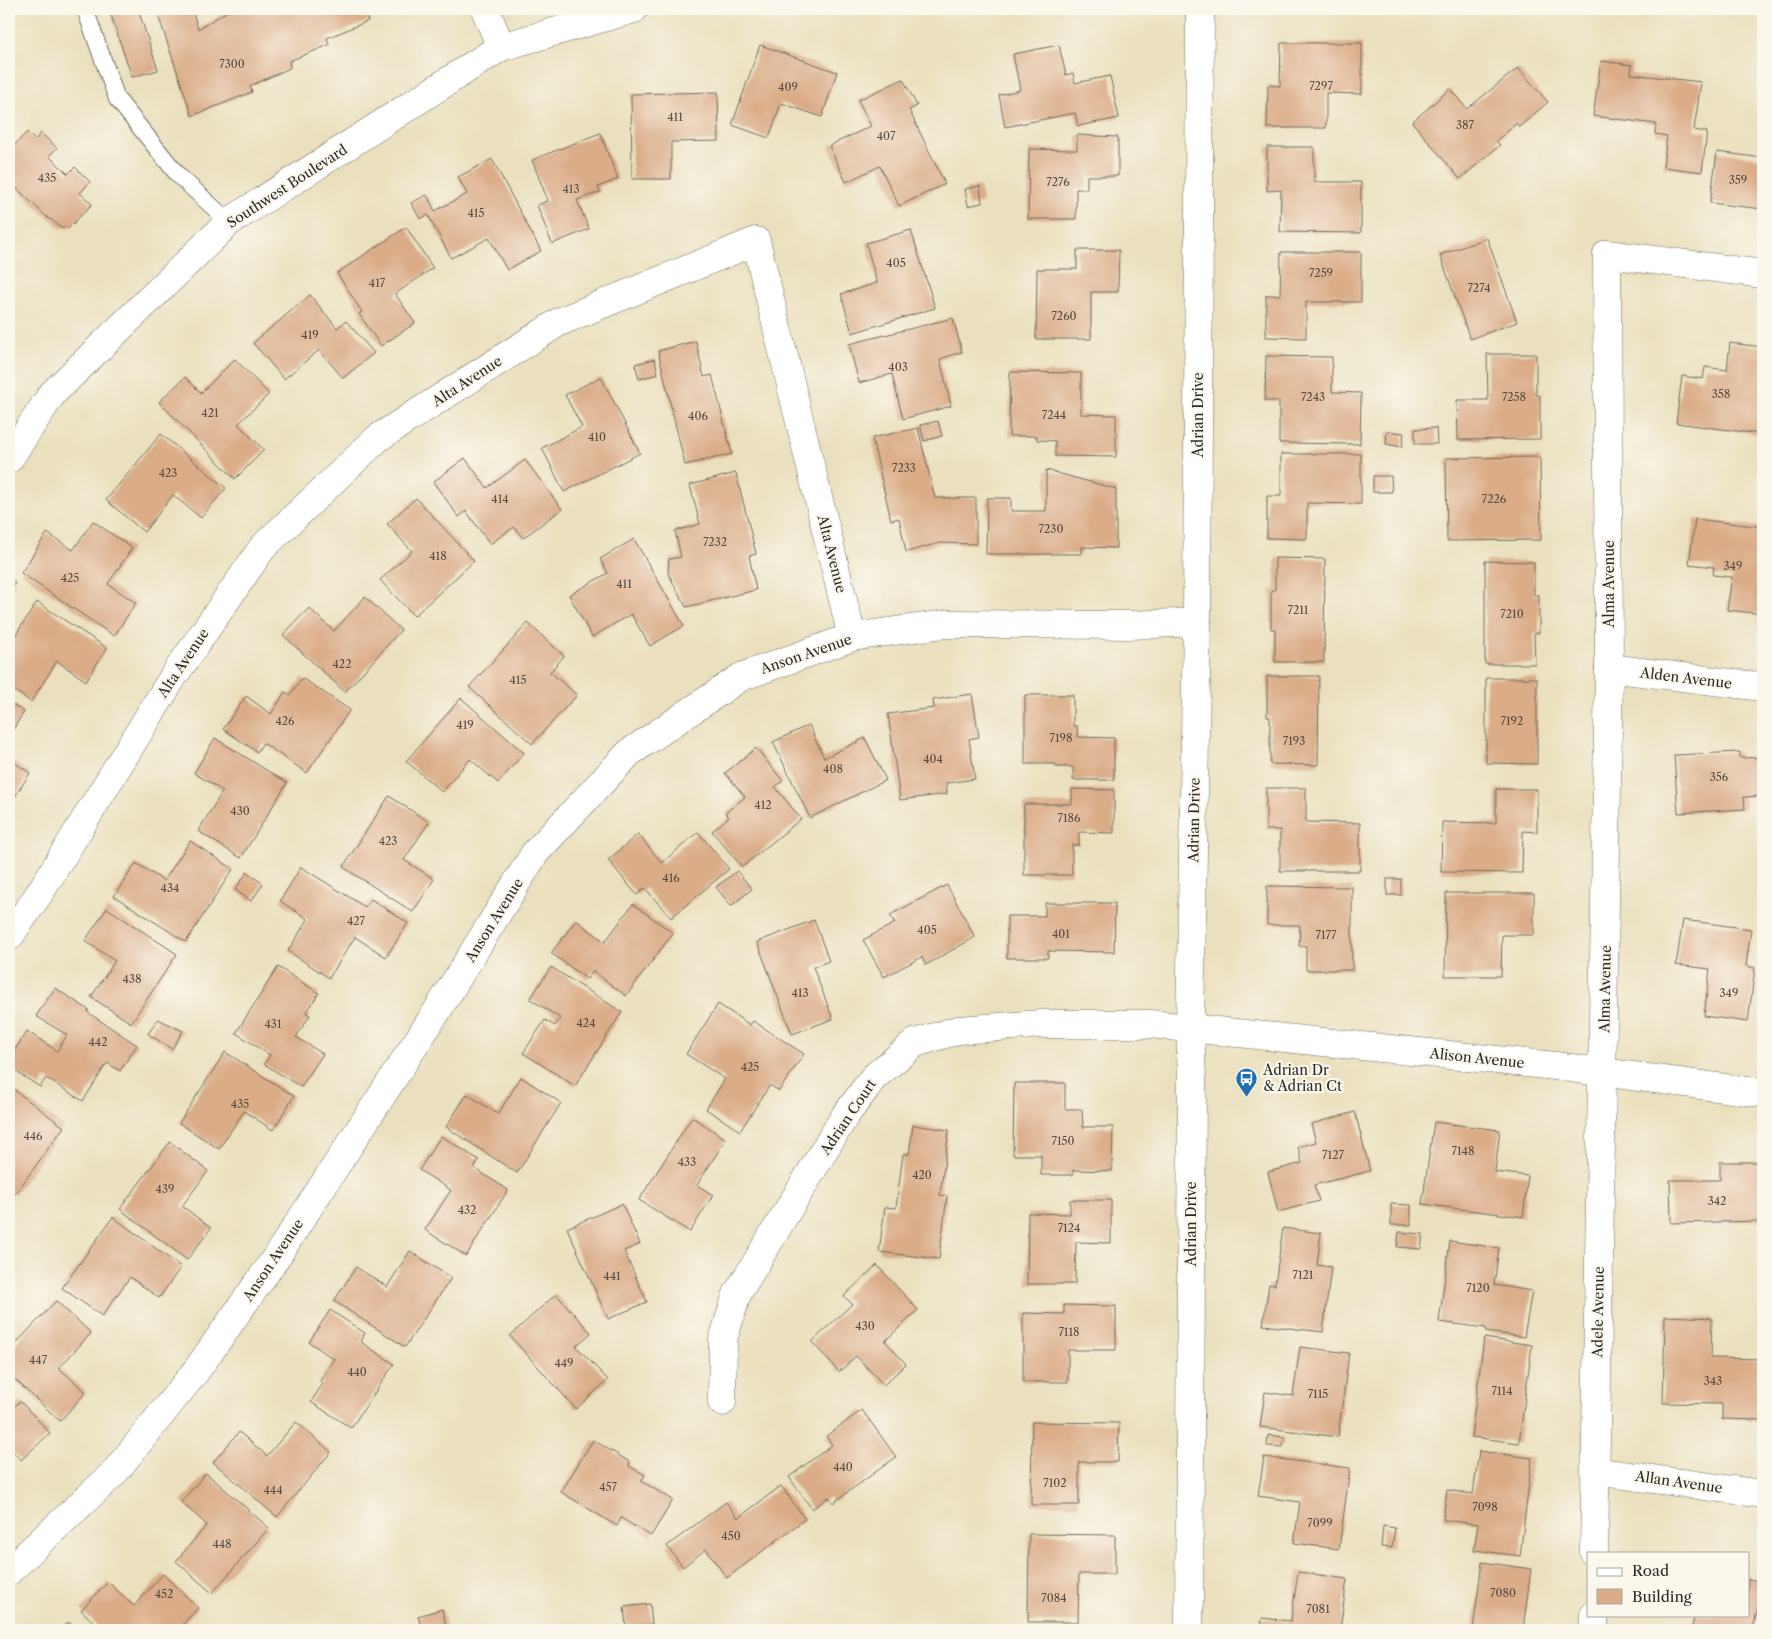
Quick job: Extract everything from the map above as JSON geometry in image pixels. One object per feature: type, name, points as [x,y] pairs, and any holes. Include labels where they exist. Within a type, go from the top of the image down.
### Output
[{"type":"street","points":[[485,9],[501,48]]},
{"type":"street","name":"Southwest Boulevard","points":[[9,459],[52,394],[229,222],[501,48],[634,9]]},
{"type":"street","name":"Adrian Drive","points":[[1189,1630],[1192,1090],[1190,1028],[1197,622],[1200,9]]},
{"type":"street","name":"Alta Avenue","points":[[9,937],[38,894],[173,677],[263,546],[371,444],[559,322],[756,241],[852,637]]},
{"type":"street","name":"Alma Avenue","points":[[1603,1072],[1610,668],[1607,254],[1763,274]]},
{"type":"street","name":"Anson Avenue","points":[[9,1571],[114,1473],[196,1371],[278,1254],[437,1011],[535,853],[629,753],[741,677],[852,637],[945,624],[1131,625],[1197,622]]},
{"type":"street","name":"Alden Avenue","points":[[1610,668],[1763,687]]},
{"type":"street","name":"Adrian Court","points":[[722,1402],[723,1340],[737,1294],[845,1116],[874,1077],[915,1043],[958,1030],[1041,1024],[1131,1022],[1190,1028]]},
{"type":"street","name":"Alison Avenue","points":[[1190,1028],[1603,1072],[1763,1093]]},
{"type":"street","name":"Adele Avenue","points":[[1594,1552],[1594,1471],[1603,1072]]},
{"type":"street","name":"Allan Avenue","points":[[1594,1471],[1763,1494]]},
{"type":"street","points":[[1594,1616],[1594,1630]]},
{"type":"lane","points":[[85,9],[117,99],[178,175],[229,222]]},
{"type":"building","points":[[109,9],[138,9],[158,70],[132,77]]},
{"type":"building","points":[[156,9],[192,9],[198,29],[231,9],[381,9],[366,15],[368,21],[327,38],[329,45],[289,61],[290,68],[250,86],[252,92],[192,116]]},
{"type":"building","points":[[1281,43],[1362,43],[1362,94],[1326,93],[1326,128],[1267,128],[1268,85],[1280,86]]},
{"type":"building","points":[[760,45],[837,72],[822,117],[781,103],[769,138],[732,125]]},
{"type":"building","points":[[1059,45],[1066,75],[1073,73],[1075,83],[1110,76],[1119,118],[1078,126],[1075,113],[1005,127],[999,95],[1020,90],[1013,54]]},
{"type":"building","points":[[1601,61],[1632,65],[1631,74],[1701,82],[1694,130],[1707,132],[1702,172],[1663,167],[1667,136],[1655,134],[1656,124],[1593,116]]},
{"type":"building","points":[[1518,68],[1548,102],[1519,127],[1517,123],[1496,141],[1500,145],[1460,179],[1412,122],[1450,89],[1467,109]]},
{"type":"building","points":[[903,79],[917,106],[909,110],[945,184],[899,206],[880,166],[846,182],[829,146],[871,126],[858,100]]},
{"type":"building","points":[[718,92],[719,141],[671,142],[671,179],[632,179],[631,94]]},
{"type":"building","points":[[27,132],[35,140],[41,133],[57,148],[49,156],[68,174],[75,167],[90,182],[80,193],[92,204],[68,229],[65,226],[62,229],[50,220],[9,181],[9,151]]},
{"type":"building","points":[[600,133],[618,179],[598,187],[600,192],[577,200],[589,229],[552,244],[537,205],[548,201],[532,160]]},
{"type":"building","points":[[1077,135],[1118,137],[1118,176],[1087,176],[1087,189],[1076,189],[1076,219],[1028,219],[1029,149],[1077,150]]},
{"type":"building","points":[[1267,147],[1314,147],[1314,182],[1361,182],[1361,233],[1280,232],[1281,190],[1267,191]]},
{"type":"building","points":[[1717,152],[1763,158],[1763,209],[1710,203]]},
{"type":"building","points":[[492,159],[541,251],[507,270],[489,238],[451,258],[428,215],[420,219],[411,203],[427,195],[435,211],[467,194],[458,177]]},
{"type":"building","points":[[980,186],[982,203],[968,206],[965,189]]},
{"type":"building","points":[[406,227],[433,268],[395,294],[415,323],[381,346],[359,314],[362,312],[337,273]]},
{"type":"building","points":[[911,230],[935,308],[852,333],[841,294],[877,283],[866,243]]},
{"type":"building","points":[[1487,238],[1517,322],[1470,339],[1440,255]]},
{"type":"building","points":[[1077,250],[1119,250],[1118,292],[1091,292],[1091,339],[1036,339],[1037,269],[1077,269]]},
{"type":"building","points":[[1281,252],[1361,252],[1361,302],[1306,302],[1306,338],[1266,337],[1266,295],[1280,295]]},
{"type":"building","points":[[310,295],[337,328],[346,321],[374,353],[343,378],[319,350],[284,379],[253,343]]},
{"type":"building","points":[[953,318],[962,352],[940,359],[951,406],[903,419],[892,374],[859,383],[849,344]]},
{"type":"building","points":[[696,341],[704,377],[712,375],[732,454],[685,465],[658,351]]},
{"type":"building","points":[[1730,343],[1763,347],[1763,409],[1760,434],[1676,423],[1682,376],[1703,379],[1705,367],[1727,370]]},
{"type":"building","points":[[1487,354],[1536,354],[1536,395],[1540,395],[1540,439],[1458,440],[1457,400],[1488,400]]},
{"type":"building","points":[[1266,356],[1332,357],[1332,392],[1361,393],[1360,444],[1279,443],[1279,401],[1265,401]]},
{"type":"building","points":[[235,359],[269,394],[238,424],[264,450],[235,479],[159,402],[185,377],[201,393]]},
{"type":"building","points":[[655,359],[658,374],[639,379],[635,364]]},
{"type":"building","points":[[1010,372],[1081,373],[1081,414],[1116,415],[1116,457],[1055,456],[1055,441],[1037,440],[1037,436],[1009,436]]},
{"type":"building","points":[[601,377],[640,453],[564,492],[542,448],[582,427],[565,395]]},
{"type":"building","points":[[938,421],[942,436],[924,441],[920,425]]},
{"type":"building","points":[[918,428],[935,498],[976,498],[976,544],[940,543],[906,552],[899,518],[891,520],[872,438]]},
{"type":"building","points":[[1436,428],[1437,444],[1415,444],[1415,429]]},
{"type":"building","points":[[1387,431],[1404,433],[1402,447],[1386,444]]},
{"type":"building","points":[[161,434],[226,488],[201,518],[173,495],[144,532],[106,500]]},
{"type":"building","points":[[1281,454],[1361,454],[1361,504],[1307,503],[1307,539],[1267,538],[1267,496],[1281,496]]},
{"type":"building","points":[[1540,457],[1541,540],[1447,541],[1446,458]]},
{"type":"building","points":[[465,458],[487,488],[525,460],[562,509],[523,538],[514,527],[490,544],[466,511],[459,517],[433,482]]},
{"type":"building","points":[[1046,470],[1116,489],[1116,548],[1082,547],[1082,554],[986,554],[987,498],[1011,498],[1011,511],[1046,511]]},
{"type":"building","points":[[736,473],[756,554],[749,556],[756,590],[686,607],[668,573],[669,559],[681,557],[675,531],[700,524],[690,485]]},
{"type":"building","points":[[1373,476],[1391,476],[1392,492],[1373,492]]},
{"type":"building","points":[[416,498],[474,561],[414,616],[380,580],[412,551],[387,524]]},
{"type":"building","points":[[1695,519],[1763,527],[1763,614],[1727,610],[1732,577],[1713,575],[1714,567],[1689,564]]},
{"type":"building","points":[[93,521],[132,548],[108,584],[136,603],[114,636],[21,573],[47,533],[73,550]]},
{"type":"building","points":[[634,539],[684,626],[650,646],[631,614],[592,637],[569,595],[608,573],[600,559]]},
{"type":"building","points":[[1275,558],[1325,559],[1324,662],[1275,662],[1275,629],[1271,629],[1271,590],[1275,590]]},
{"type":"building","points":[[1485,561],[1534,562],[1534,595],[1539,595],[1539,633],[1534,633],[1535,664],[1485,664]]},
{"type":"building","points":[[9,580],[15,583],[9,594]]},
{"type":"building","points":[[365,597],[401,630],[345,692],[283,635],[309,608],[334,631]]},
{"type":"building","points":[[37,602],[107,648],[86,681],[57,661],[31,702],[9,687],[9,645]]},
{"type":"building","points":[[528,623],[564,656],[550,672],[577,695],[532,744],[469,687]]},
{"type":"building","points":[[1267,676],[1319,676],[1318,765],[1270,764],[1270,717],[1267,717]]},
{"type":"building","points":[[302,678],[350,710],[307,773],[263,743],[257,752],[223,729],[246,696],[271,714],[285,692],[290,695]]},
{"type":"building","points":[[1486,678],[1537,678],[1537,764],[1486,763]]},
{"type":"building","points":[[972,694],[979,737],[969,739],[975,779],[946,783],[947,794],[900,800],[888,714],[934,708],[933,700]]},
{"type":"building","points":[[1025,695],[1073,695],[1073,726],[1077,726],[1078,737],[1114,738],[1114,780],[1073,780],[1073,767],[1056,767],[1056,764],[1025,764]]},
{"type":"building","points":[[461,698],[524,753],[498,783],[470,759],[442,792],[406,761]]},
{"type":"building","points":[[9,702],[24,712],[9,736]]},
{"type":"building","points":[[809,725],[824,758],[865,738],[886,780],[810,818],[773,742]]},
{"type":"building","points":[[215,738],[287,783],[241,858],[198,831],[223,791],[194,773]]},
{"type":"building","points":[[756,748],[783,781],[775,787],[801,819],[742,867],[712,831],[729,817],[725,813],[745,797],[725,773]]},
{"type":"building","points":[[1740,752],[1740,758],[1763,757],[1763,796],[1744,797],[1745,809],[1678,813],[1674,755]]},
{"type":"building","points":[[9,759],[30,773],[9,806]]},
{"type":"building","points":[[1266,788],[1306,788],[1306,822],[1360,823],[1360,871],[1280,871],[1280,830],[1266,830]]},
{"type":"building","points":[[1072,789],[1114,790],[1114,833],[1079,832],[1079,845],[1072,845],[1072,875],[1024,875],[1024,804],[1072,804]]},
{"type":"building","points":[[1496,789],[1537,789],[1537,832],[1523,831],[1522,873],[1441,872],[1442,822],[1496,823]]},
{"type":"building","points":[[389,796],[429,822],[404,860],[434,879],[413,912],[343,867]]},
{"type":"building","points":[[698,832],[729,869],[671,918],[645,888],[637,895],[608,860],[638,834],[662,863]]},
{"type":"building","points":[[190,841],[233,869],[186,942],[114,896],[136,863],[164,881]]},
{"type":"building","points":[[301,867],[365,907],[371,899],[408,923],[386,957],[355,937],[329,978],[288,951],[308,919],[280,901]]},
{"type":"building","points":[[737,871],[752,889],[731,906],[716,887]]},
{"type":"building","points":[[247,872],[263,884],[251,901],[235,890]]},
{"type":"building","points":[[1387,879],[1401,879],[1401,895],[1387,895]]},
{"type":"building","points":[[947,885],[975,937],[926,965],[922,957],[884,977],[863,940],[895,923],[890,915]]},
{"type":"building","points":[[1267,886],[1352,887],[1352,970],[1306,970],[1306,946],[1299,946],[1300,925],[1267,925]]},
{"type":"building","points":[[1446,893],[1534,893],[1534,935],[1502,935],[1501,976],[1445,976]]},
{"type":"building","points":[[1045,903],[1115,903],[1114,952],[1048,951],[1048,958],[1007,958],[1007,916],[1045,916]]},
{"type":"building","points":[[633,904],[673,933],[626,996],[593,971],[587,979],[551,953],[576,920],[605,942]]},
{"type":"building","points":[[107,908],[177,954],[131,1023],[91,997],[115,961],[85,941]]},
{"type":"building","points":[[814,920],[829,961],[813,967],[833,1019],[792,1034],[757,942]]},
{"type":"building","points":[[1683,920],[1751,929],[1746,966],[1755,968],[1748,1022],[1704,1016],[1710,969],[1676,965]]},
{"type":"building","points":[[278,967],[319,993],[306,1013],[310,1015],[296,1037],[323,1054],[301,1087],[264,1064],[270,1055],[236,1033]]},
{"type":"building","points":[[551,967],[622,1012],[575,1086],[523,1053],[545,1020],[555,1026],[560,1018],[530,999]]},
{"type":"building","points":[[55,988],[137,1045],[120,1071],[107,1063],[83,1101],[46,1078],[40,1087],[9,1067],[9,1059],[27,1031],[57,1051],[67,1035],[36,1016]]},
{"type":"building","points":[[718,1004],[750,1025],[753,1021],[804,1054],[779,1091],[770,1085],[740,1131],[706,1109],[725,1079],[686,1054]]},
{"type":"building","points":[[158,1019],[183,1031],[172,1049],[148,1034]]},
{"type":"building","points":[[225,1052],[294,1096],[273,1130],[244,1111],[219,1149],[179,1123]]},
{"type":"building","points":[[521,1077],[561,1103],[517,1173],[446,1127],[467,1094],[498,1114]]},
{"type":"building","points":[[1014,1083],[1065,1083],[1065,1109],[1082,1109],[1083,1127],[1113,1127],[1112,1171],[1073,1170],[1073,1175],[1041,1175],[1041,1155],[1013,1155]]},
{"type":"building","points":[[9,1086],[64,1127],[15,1194],[9,1189]]},
{"type":"building","points":[[1355,1112],[1370,1171],[1314,1185],[1319,1201],[1278,1212],[1268,1172],[1302,1163],[1298,1147],[1316,1142],[1311,1124]]},
{"type":"building","points":[[692,1117],[726,1139],[697,1185],[713,1195],[690,1232],[639,1200]]},
{"type":"building","points":[[1434,1122],[1500,1130],[1495,1172],[1528,1176],[1523,1217],[1422,1204]]},
{"type":"building","points":[[913,1125],[949,1130],[940,1195],[947,1196],[939,1259],[879,1252],[885,1207],[896,1208],[903,1154],[909,1154]]},
{"type":"building","points":[[441,1136],[479,1160],[474,1168],[508,1190],[466,1256],[425,1230],[451,1190],[419,1170]]},
{"type":"building","points":[[170,1142],[208,1171],[182,1206],[211,1228],[187,1260],[120,1209]]},
{"type":"building","points":[[1720,1162],[1763,1162],[1763,1221],[1671,1223],[1670,1180],[1720,1180]]},
{"type":"building","points":[[1070,1200],[1111,1200],[1111,1243],[1076,1242],[1075,1284],[1027,1284],[1028,1213],[1070,1214]]},
{"type":"building","points":[[622,1204],[640,1244],[624,1251],[647,1302],[608,1319],[567,1228]]},
{"type":"building","points":[[1391,1204],[1411,1205],[1411,1225],[1391,1225]]},
{"type":"building","points":[[113,1217],[181,1267],[159,1298],[130,1277],[102,1316],[62,1288]]},
{"type":"building","points":[[1283,1228],[1321,1233],[1317,1265],[1331,1267],[1323,1332],[1263,1325],[1269,1284],[1275,1285]]},
{"type":"building","points":[[1399,1232],[1423,1234],[1421,1249],[1397,1247]]},
{"type":"building","points":[[1450,1241],[1499,1248],[1494,1285],[1532,1291],[1524,1337],[1486,1332],[1486,1328],[1439,1322]]},
{"type":"building","points":[[410,1251],[451,1278],[405,1347],[334,1301],[356,1267],[387,1287]]},
{"type":"building","points":[[877,1265],[918,1310],[885,1341],[906,1364],[884,1385],[856,1356],[839,1372],[812,1342],[852,1304],[844,1296]]},
{"type":"building","points":[[556,1294],[591,1333],[576,1346],[608,1380],[576,1409],[510,1336]]},
{"type":"building","points":[[56,1301],[91,1333],[59,1368],[86,1392],[60,1421],[9,1374],[9,1351]]},
{"type":"building","points":[[1064,1305],[1116,1306],[1116,1350],[1068,1350],[1068,1382],[1023,1382],[1023,1313],[1064,1314]]},
{"type":"building","points":[[330,1310],[365,1333],[361,1342],[394,1364],[351,1428],[311,1402],[323,1383],[320,1381],[334,1359],[309,1342]]},
{"type":"building","points":[[1665,1316],[1712,1318],[1711,1358],[1763,1359],[1763,1420],[1722,1419],[1722,1404],[1663,1403]]},
{"type":"building","points":[[1484,1338],[1532,1345],[1519,1443],[1471,1437]]},
{"type":"building","points":[[1300,1347],[1349,1353],[1338,1437],[1260,1427],[1265,1392],[1293,1396]]},
{"type":"building","points":[[20,1401],[50,1433],[21,1460],[9,1448],[9,1405],[12,1409]]},
{"type":"building","points":[[862,1410],[896,1457],[833,1503],[829,1497],[812,1509],[789,1477],[832,1445],[826,1436]]},
{"type":"building","points":[[296,1422],[331,1452],[277,1517],[213,1462],[239,1432],[267,1456]]},
{"type":"building","points":[[1032,1422],[1119,1423],[1118,1462],[1079,1462],[1079,1505],[1031,1505]]},
{"type":"building","points":[[1268,1435],[1284,1437],[1283,1447],[1267,1446]]},
{"type":"building","points":[[593,1440],[630,1462],[629,1466],[645,1475],[641,1481],[673,1500],[651,1536],[621,1518],[617,1526],[561,1492]]},
{"type":"building","points":[[1479,1451],[1532,1458],[1520,1556],[1474,1550],[1478,1524],[1443,1520],[1447,1490],[1473,1494]]},
{"type":"building","points":[[1264,1457],[1350,1468],[1339,1549],[1294,1543],[1300,1502],[1258,1496]]},
{"type":"building","points":[[206,1473],[269,1528],[212,1593],[176,1561],[207,1525],[181,1502]]},
{"type":"building","points":[[781,1486],[805,1519],[727,1578],[706,1549],[683,1567],[667,1546],[726,1502],[738,1518]]},
{"type":"building","points":[[1383,1526],[1395,1528],[1392,1548],[1381,1547]]},
{"type":"building","points":[[1029,1534],[1115,1535],[1115,1574],[1079,1574],[1078,1622],[1028,1622]]},
{"type":"building","points":[[1482,1562],[1531,1569],[1523,1630],[1473,1630]]},
{"type":"building","points":[[1298,1572],[1347,1579],[1340,1630],[1261,1630],[1262,1618],[1291,1621]]},
{"type":"building","points":[[163,1574],[198,1608],[177,1630],[102,1630],[81,1610],[108,1582],[134,1606]]},
{"type":"building","points":[[1750,1579],[1763,1582],[1753,1630],[1691,1630],[1695,1616],[1750,1616]]},
{"type":"building","points":[[650,1604],[652,1624],[626,1627],[624,1607]]},
{"type":"building","points":[[442,1609],[447,1630],[422,1630],[418,1616]]},
{"type":"building","points":[[69,1622],[77,1630],[60,1630]]},
{"type":"place","name":"Adrian Dr & Adrian Ct","points":[[1247,1097]]}]
